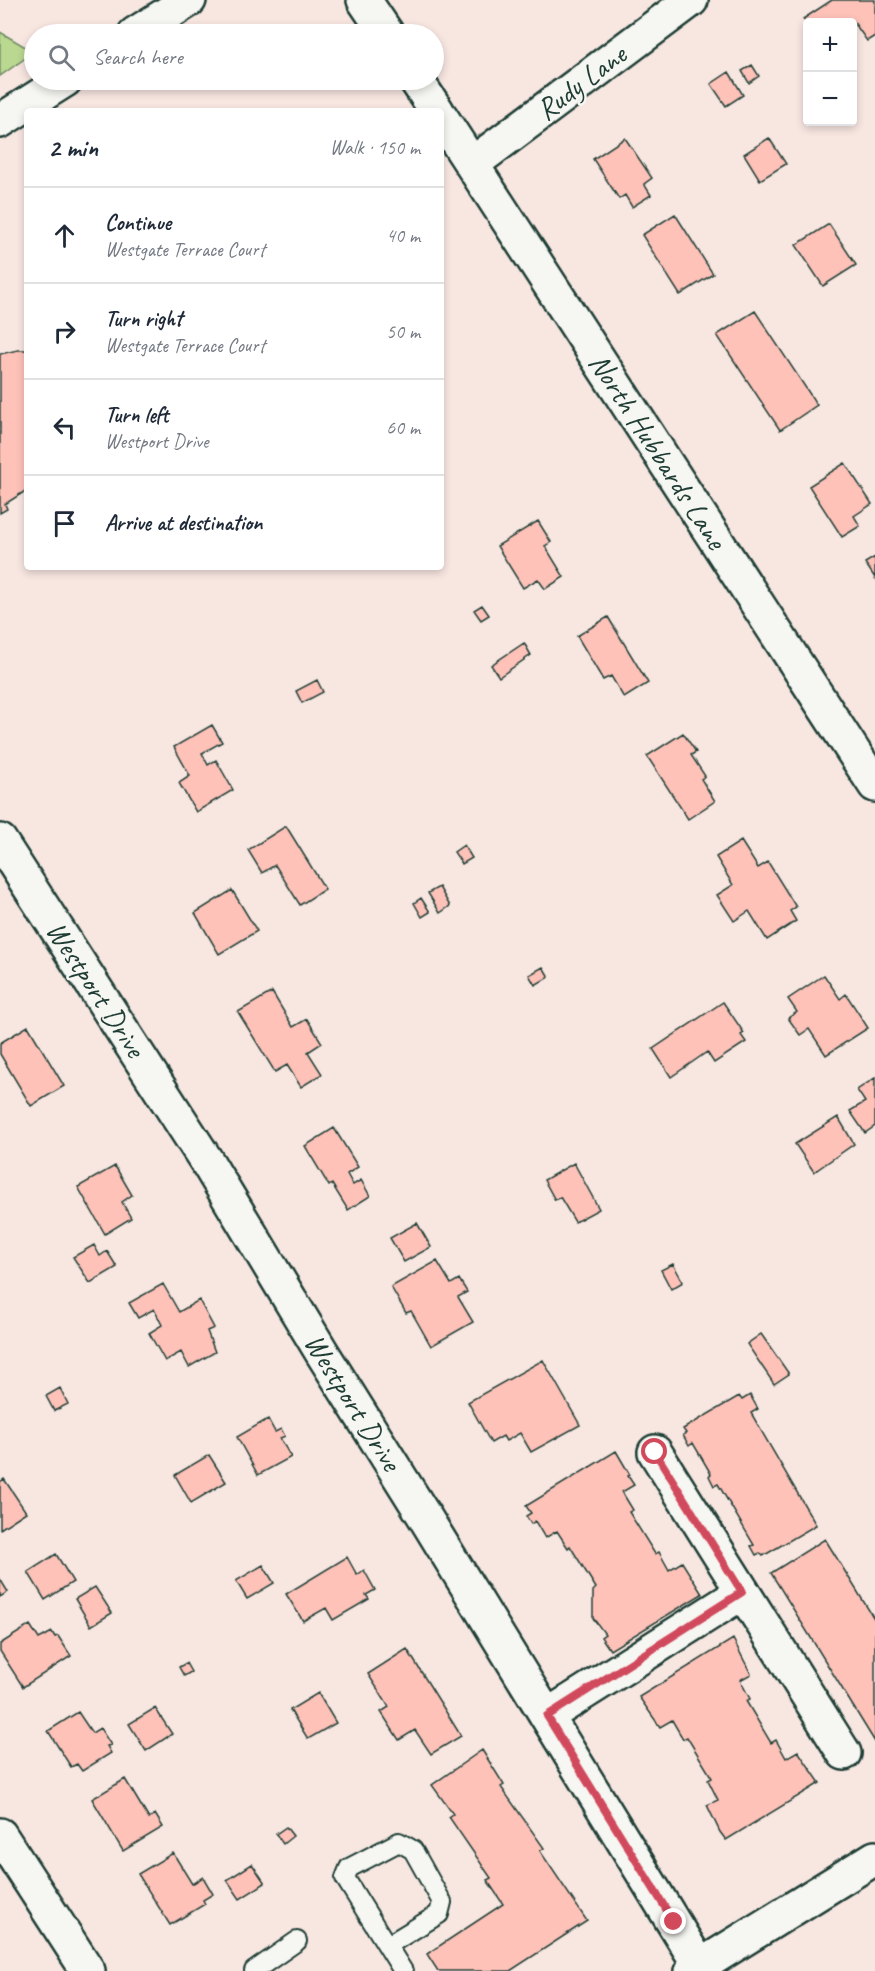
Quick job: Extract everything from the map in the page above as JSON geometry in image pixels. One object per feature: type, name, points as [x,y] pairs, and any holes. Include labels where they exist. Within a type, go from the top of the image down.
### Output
[{"type":"street","points":[[151,24],[189,0]]},
{"type":"street","points":[[364,0],[380,24]]},
{"type":"street","name":"Rudy Lane","points":[[472,164],[691,0]]},
{"type":"street","points":[[0,121],[49,90]]},
{"type":"street","points":[[423,90],[435,108]]},
{"type":"street","name":"North Hubbards Lane","points":[[444,122],[875,785]]},
{"type":"street","name":"Westport Drive","points":[[0,841],[209,1165],[547,1716],[698,1969]]},
{"type":"street","points":[[655,1452],[844,1753]]},
{"type":"street","points":[[547,1716],[742,1592]]},
{"type":"street","points":[[0,1835],[88,1971]]},
{"type":"street","points":[[698,1969],[875,1858]]},
{"type":"lane","points":[[388,1945],[439,1914],[442,1902],[413,1850],[399,1842],[349,1868],[345,1878],[404,1971]]},
{"type":"lane","points":[[254,1971],[297,1941]]},
{"type":"green space","points":[[0,32],[24,46],[24,59],[0,76]]},
{"type":"building","points":[[832,0],[875,0],[875,36],[867,41],[857,27],[857,18],[805,18]]},
{"type":"building","points":[[752,65],[759,76],[749,83],[742,71]]},
{"type":"building","points":[[729,72],[743,95],[726,106],[711,84]]},
{"type":"building","points":[[625,138],[652,178],[644,184],[651,195],[632,207],[625,195],[619,199],[593,159]]},
{"type":"building","points":[[769,138],[786,164],[760,180],[744,154]]},
{"type":"building","points":[[675,214],[713,274],[680,295],[642,235]]},
{"type":"building","points":[[829,224],[856,265],[823,286],[796,245]]},
{"type":"building","points":[[755,311],[817,405],[780,430],[717,335]]},
{"type":"building","points":[[24,350],[24,492],[5,504],[7,509],[0,513],[0,354]]},
{"type":"building","points":[[845,463],[872,504],[854,516],[860,526],[842,537],[809,486]]},
{"type":"building","points":[[538,521],[551,542],[545,546],[564,577],[545,589],[538,579],[523,588],[497,546]]},
{"type":"building","points":[[875,557],[875,578],[865,563]]},
{"type":"building","points":[[482,605],[489,615],[481,620],[474,610]]},
{"type":"building","points":[[608,617],[648,683],[624,698],[611,676],[603,680],[577,636]]},
{"type":"building","points":[[524,643],[531,655],[499,677],[491,665]]},
{"type":"building","points":[[317,680],[323,692],[302,703],[296,691]]},
{"type":"building","points":[[212,725],[222,742],[202,753],[208,765],[216,760],[233,790],[196,812],[179,783],[190,776],[174,747]]},
{"type":"building","points":[[683,733],[696,752],[691,755],[705,776],[701,779],[715,801],[688,819],[647,756]]},
{"type":"building","points":[[286,826],[325,889],[300,905],[275,865],[262,873],[248,850]]},
{"type":"building","points":[[741,841],[758,868],[768,862],[796,907],[790,911],[796,921],[767,940],[749,911],[734,921],[717,895],[733,885],[716,857]]},
{"type":"building","points":[[464,845],[472,858],[462,864],[454,852]]},
{"type":"building","points":[[439,887],[450,906],[440,913],[428,893]]},
{"type":"building","points":[[232,890],[257,931],[219,954],[195,913]]},
{"type":"building","points":[[421,898],[430,912],[422,917],[414,903]]},
{"type":"building","points":[[543,967],[549,977],[535,985],[529,975]]},
{"type":"building","points":[[824,975],[840,999],[846,994],[868,1028],[826,1055],[809,1029],[800,1035],[788,1018],[797,1012],[788,999]]},
{"type":"building","points":[[272,992],[293,1027],[307,1019],[322,1043],[308,1052],[322,1074],[301,1087],[287,1065],[275,1072],[238,1012]]},
{"type":"building","points":[[723,1002],[744,1033],[741,1035],[746,1042],[714,1063],[707,1052],[671,1077],[653,1049]]},
{"type":"building","points":[[28,1026],[64,1086],[31,1106],[0,1054],[0,1043]]},
{"type":"building","points":[[875,1078],[875,1126],[865,1133],[850,1111],[865,1102],[857,1090]]},
{"type":"building","points":[[838,1117],[854,1144],[814,1172],[795,1144]]},
{"type":"building","points":[[334,1128],[358,1167],[347,1174],[353,1185],[361,1180],[370,1196],[348,1210],[332,1184],[329,1186],[305,1146]]},
{"type":"building","points":[[574,1163],[599,1209],[575,1222],[560,1197],[555,1200],[544,1180]]},
{"type":"building","points":[[115,1166],[132,1195],[122,1202],[131,1218],[105,1234],[78,1187]]},
{"type":"building","points":[[417,1223],[431,1247],[404,1262],[390,1238]]},
{"type":"building","points":[[94,1245],[100,1256],[107,1251],[117,1267],[90,1283],[73,1257]]},
{"type":"building","points":[[437,1261],[451,1284],[459,1279],[467,1292],[458,1297],[473,1322],[431,1346],[411,1311],[406,1313],[391,1287]]},
{"type":"building","points":[[673,1264],[683,1282],[671,1289],[661,1270]]},
{"type":"building","points":[[163,1284],[179,1312],[199,1300],[214,1328],[207,1331],[215,1352],[189,1367],[181,1352],[165,1361],[149,1333],[162,1325],[154,1309],[138,1318],[129,1303]]},
{"type":"building","points":[[761,1334],[789,1374],[774,1384],[747,1344]]},
{"type":"building","points":[[543,1360],[580,1425],[531,1452],[520,1433],[506,1441],[503,1436],[491,1443],[468,1402]]},
{"type":"building","points":[[60,1388],[68,1404],[54,1411],[46,1396]]},
{"type":"building","points":[[750,1395],[758,1409],[751,1413],[816,1525],[763,1556],[760,1553],[756,1555],[751,1546],[754,1545],[718,1484],[714,1486],[709,1476],[711,1474],[693,1443],[689,1446],[683,1435],[686,1433],[683,1429],[739,1396],[742,1400]]},
{"type":"building","points":[[268,1419],[275,1432],[281,1429],[285,1436],[280,1438],[291,1457],[258,1475],[237,1437]]},
{"type":"building","points":[[616,1451],[634,1485],[622,1492],[633,1510],[629,1512],[655,1554],[659,1552],[669,1570],[682,1562],[702,1594],[610,1650],[601,1637],[605,1634],[593,1618],[593,1591],[596,1588],[570,1546],[568,1548],[557,1531],[545,1538],[535,1521],[531,1524],[526,1516],[531,1513],[526,1506]]},
{"type":"building","points":[[209,1455],[226,1482],[191,1503],[175,1475]]},
{"type":"building","points":[[4,1479],[26,1512],[0,1529],[0,1482]]},
{"type":"building","points":[[825,1539],[875,1620],[875,1742],[771,1573]]},
{"type":"building","points":[[56,1554],[73,1582],[45,1600],[28,1572]]},
{"type":"building","points":[[347,1557],[357,1575],[364,1570],[375,1590],[366,1595],[369,1599],[333,1620],[326,1608],[303,1621],[286,1594]]},
{"type":"building","points":[[263,1565],[274,1583],[247,1599],[236,1581]]},
{"type":"building","points":[[0,1579],[8,1592],[0,1597]]},
{"type":"building","points":[[95,1587],[112,1613],[91,1626],[75,1599]]},
{"type":"building","points":[[30,1625],[39,1639],[52,1632],[55,1637],[58,1636],[71,1656],[23,1687],[0,1651],[0,1644]]},
{"type":"building","points":[[733,1639],[751,1674],[740,1680],[750,1699],[746,1701],[771,1743],[776,1740],[786,1758],[798,1751],[820,1783],[726,1840],[707,1805],[718,1800],[708,1780],[712,1778],[687,1737],[683,1739],[672,1720],[660,1727],[639,1697]]},
{"type":"building","points":[[407,1649],[461,1736],[431,1754],[415,1730],[399,1740],[381,1712],[389,1707],[368,1674]]},
{"type":"building","points":[[186,1663],[191,1672],[184,1676],[179,1667]]},
{"type":"building","points":[[318,1693],[336,1723],[308,1739],[290,1710]]},
{"type":"building","points":[[155,1708],[172,1734],[146,1751],[129,1724]]},
{"type":"building","points":[[78,1712],[92,1733],[100,1728],[111,1745],[107,1746],[111,1753],[82,1771],[77,1764],[71,1767],[48,1731]]},
{"type":"building","points":[[482,1750],[504,1785],[501,1787],[544,1848],[540,1851],[587,1921],[510,1971],[438,1971],[427,1954],[503,1904],[487,1880],[491,1878],[449,1817],[453,1814],[432,1785]]},
{"type":"building","points":[[125,1779],[149,1819],[155,1814],[163,1827],[123,1851],[92,1799]]},
{"type":"building","points":[[286,1827],[293,1836],[283,1844],[276,1834]]},
{"type":"building","points":[[173,1853],[192,1884],[203,1877],[213,1894],[203,1900],[205,1904],[170,1925],[138,1874]]},
{"type":"building","points":[[252,1864],[265,1883],[240,1899],[227,1880]]},
{"type":"route","points":[[655,1452],[742,1592],[547,1716],[674,1922]]}]
